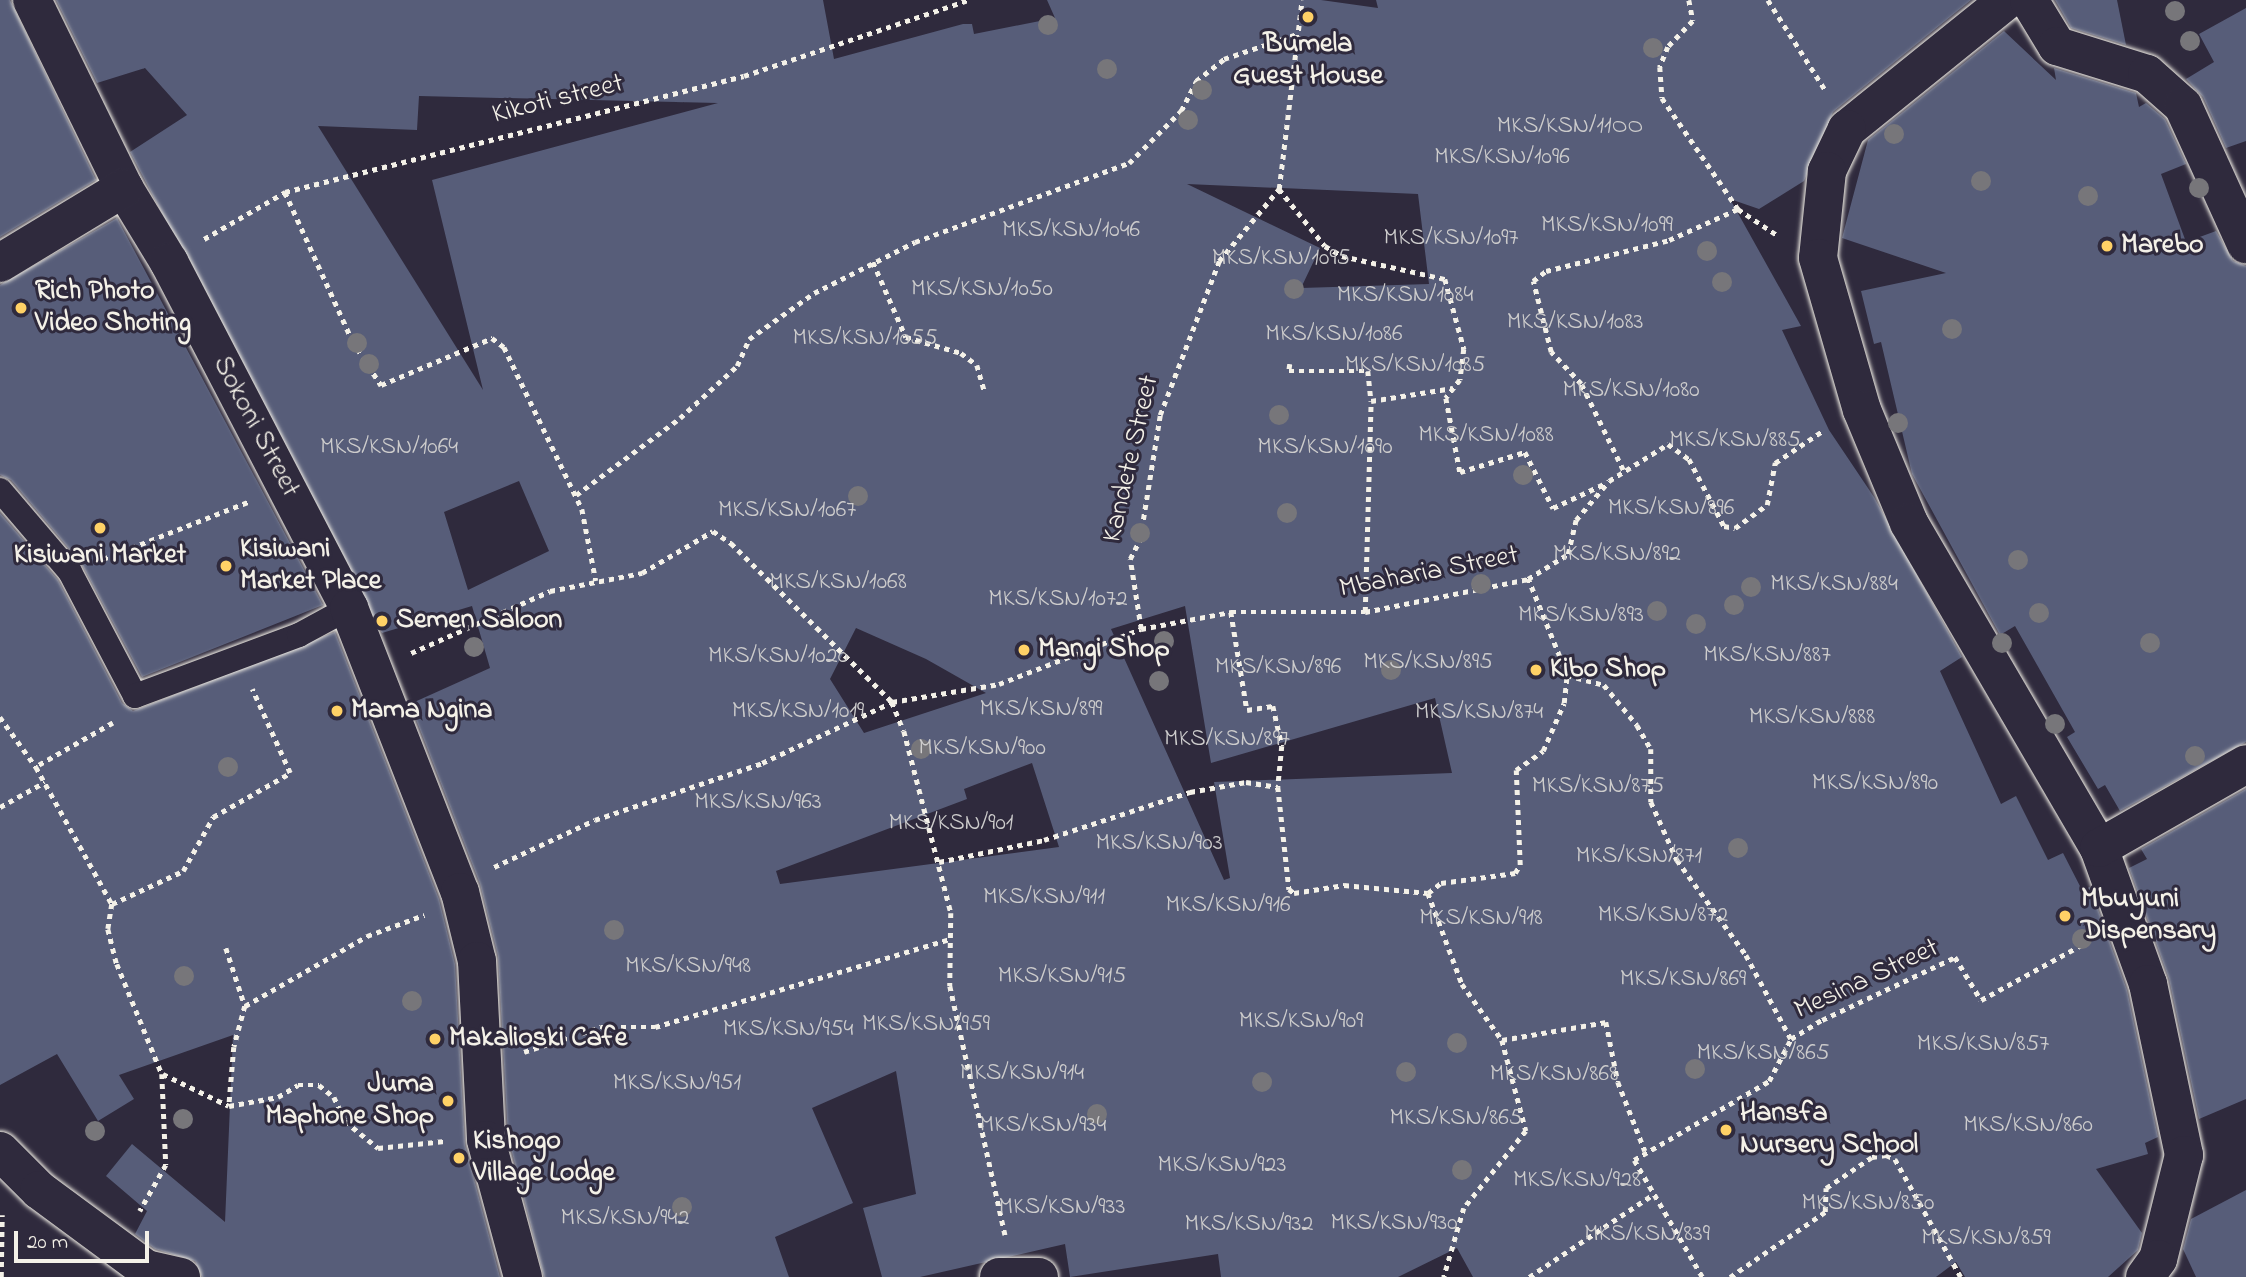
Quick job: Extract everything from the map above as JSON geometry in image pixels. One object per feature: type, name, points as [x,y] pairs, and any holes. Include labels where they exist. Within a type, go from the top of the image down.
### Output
[{"type":"street","name":"Sokoni Street","points":[[32,0],[124,188],[169,262],[349,608],[460,892],[477,961],[486,1140],[523,1277]]},
{"type":"street","points":[[2007,0],[1847,128],[1828,171],[1818,258],[1862,410],[1909,523],[2099,848],[2123,923],[2148,984],[2184,1156],[2158,1271]]},
{"type":"street","points":[[2029,0],[2057,46],[2147,74],[2183,106],[2246,244]]},
{"type":"street","points":[[0,263],[124,188]]},
{"type":"street","points":[[2099,848],[2246,764]]},
{"type":"street","points":[[0,1151],[39,1190],[163,1273]]},
{"type":"street","points":[[0,1194],[39,1190]]},
{"type":"lane","points":[[0,490],[70,572],[135,696],[349,608]]},
{"type":"path","name":"Kikoti street","points":[[169,262],[285,192],[744,76],[969,0]]},
{"type":"path","points":[[1302,0],[1279,189],[1325,246],[1342,256],[1445,279],[1464,349],[1454,388],[1446,398],[1460,472],[1525,452],[1553,508],[1609,481]]},
{"type":"path","points":[[1689,0],[1693,21],[1668,47],[1659,86],[1738,209],[1818,258]]},
{"type":"path","points":[[1768,0],[1847,128]]},
{"type":"path","points":[[576,495],[680,418],[737,366],[749,339],[873,262],[1129,163],[1181,111],[1196,81],[1224,59],[1297,34]]},
{"type":"path","name":"Kandete Street","points":[[1141,629],[1130,559],[1140,539],[1167,387],[1219,261],[1279,189]]},
{"type":"path","points":[[285,192],[352,340],[381,385],[492,338],[504,347],[576,495],[596,581]]},
{"type":"path","points":[[1623,470],[1581,384],[1551,352],[1533,281],[1546,271],[1669,240],[1738,209]]},
{"type":"path","points":[[873,262],[906,338],[961,353],[977,365],[984,390]]},
{"type":"path","points":[[1290,363],[1289,371],[1368,371],[1371,401],[1365,611]]},
{"type":"path","points":[[1371,401],[1454,388]]},
{"type":"path","name":"Mbaharia Street","points":[[245,1006],[460,892],[542,841],[762,763],[892,702],[999,684],[1141,629],[1231,612],[1365,611],[1528,579],[1568,554],[1576,520],[1609,481],[1652,449],[1668,444],[1680,449],[1724,526],[1735,528],[1767,505],[1774,463],[1862,410]]},
{"type":"path","points":[[70,572],[287,486]]},
{"type":"path","points":[[373,671],[488,615],[596,581],[642,573],[713,531],[892,702],[939,862],[951,939],[950,986],[1017,1276]]},
{"type":"path","points":[[1231,612],[1247,710],[1273,706],[1282,746],[1278,787],[1289,889],[1361,886],[1428,893],[1441,883],[1518,870],[1516,770],[1549,741],[1567,674],[1528,579]]},
{"type":"path","points":[[112,904],[183,871],[213,817],[290,773],[237,656]]},
{"type":"path","points":[[1567,674],[1604,685],[1637,725],[1651,749],[1651,802],[1677,860],[1757,974],[1791,1039]]},
{"type":"path","points":[[36,767],[119,720],[135,696]]},
{"type":"path","points":[[0,717],[45,782],[112,904],[108,929],[117,964],[162,1074],[166,1165],[128,1231],[163,1273]]},
{"type":"path","points":[[0,807],[45,782]]},
{"type":"path","points":[[939,862],[1094,827],[1190,792],[1246,782],[1278,787]]},
{"type":"path","points":[[1428,893],[1462,984],[1502,1040],[1526,1131],[1464,1208],[1444,1277]]},
{"type":"path","name":"Mesina Street","points":[[1644,1151],[1769,1081],[1791,1039],[1955,957],[1981,1000],[2123,923]]},
{"type":"path","points":[[481,1066],[601,1027],[655,1027],[951,939]]},
{"type":"path","points":[[226,948],[245,1006],[234,1047],[229,1106]]},
{"type":"path","points":[[1502,1040],[1606,1022],[1618,1082],[1644,1151],[1634,1168],[1702,1277]]},
{"type":"path","points":[[162,1074],[229,1106],[267,1100],[298,1085],[319,1085],[334,1097],[345,1121],[377,1148],[486,1140]]},
{"type":"path","points":[[1730,1277],[1825,1212],[1826,1188],[1872,1157],[1886,1155],[1895,1159],[1961,1277]]},
{"type":"path","points":[[1529,1277],[1651,1196]]},
{"type":"path","points":[[0,1201],[1,1277]]},
{"type":"building","points":[[0,0],[10,0],[96,180],[0,237]]},
{"type":"building","points":[[56,0],[823,0],[834,59],[963,24],[972,24],[974,34],[1055,18],[1047,0],[1321,0],[1378,8],[1376,0],[1971,0],[1833,112],[1804,181],[1759,209],[1730,199],[1801,326],[1782,330],[1829,430],[1874,497],[1962,657],[1940,671],[2001,804],[2016,796],[2048,860],[2063,853],[2082,890],[2090,887],[2127,990],[2158,1137],[2145,1143],[2148,1154],[2096,1169],[2142,1233],[2138,1250],[2108,1277],[1965,1277],[1956,1262],[1936,1277],[1473,1277],[1457,1248],[1398,1277],[1221,1277],[1218,1254],[1070,1277],[1065,1244],[920,1277],[882,1277],[863,1208],[916,1194],[896,1071],[812,1108],[853,1203],[775,1237],[789,1277],[544,1277],[508,1137],[498,956],[480,884],[410,704],[490,668],[472,606],[382,633],[130,152],[187,115],[145,68],[97,83]],"holes":[[[419,96],[718,103],[432,180],[483,390],[318,126],[417,130]],[[1187,184],[1418,194],[1429,284],[1301,288],[1320,248]],[[519,481],[549,551],[468,590],[444,512]],[[1185,606],[1211,763],[1435,698],[1452,773],[1214,782],[1230,878],[1224,880],[1111,629]],[[856,628],[926,659],[986,693],[864,733],[830,679]],[[1032,763],[1059,847],[780,884],[776,871],[967,799],[964,789]]]},
{"type":"building","points":[[2055,0],[2117,0],[2126,45],[2071,28]]},
{"type":"building","points":[[2246,8],[2246,141],[2226,148],[2203,97],[2186,79],[2214,62],[2199,34]]},
{"type":"building","points":[[2004,31],[2056,80],[2054,68],[2136,93],[2139,107],[2146,103],[2165,119],[2186,164],[2161,174],[2186,242],[2216,231],[2233,261],[2246,266],[2246,742],[2120,811],[2105,785],[2098,789],[2067,737],[2075,732],[2015,626],[2000,635],[1912,474],[1881,342],[1874,344],[1861,291],[1946,273],[1842,238],[1868,140]]},
{"type":"building","points":[[117,218],[323,605],[142,677],[81,563],[11,480],[0,475],[0,285]]},
{"type":"building","points":[[0,513],[58,580],[122,703],[133,711],[335,632],[439,899],[455,964],[465,1145],[500,1277],[202,1277],[195,1261],[155,1249],[135,1234],[147,1211],[106,1176],[132,1144],[225,1222],[233,1035],[119,1075],[134,1099],[98,1121],[57,1054],[0,1085]]},
{"type":"building","points":[[2246,789],[2246,1099],[2199,1119],[2169,979],[2129,868],[2147,859],[2141,849]]},
{"type":"building","points":[[2246,1190],[2246,1277],[2196,1277],[2183,1249],[2191,1219]]},
{"type":"place","name":"Bumela Guest House","points":[[1308,17]]},
{"type":"place","name":"Marebo","points":[[2107,246]]},
{"type":"place","name":"Rich Photo Video Shoting","points":[[21,308]]},
{"type":"place","name":"Kisiwani Market","points":[[100,528]]},
{"type":"place","name":"Kisiwani Market Place","points":[[226,566]]},
{"type":"place","name":"Semen Saloon","points":[[382,621]]},
{"type":"place","name":"Mangi Shop","points":[[1024,650]]},
{"type":"place","name":"Kibo Shop","points":[[1536,670]]},
{"type":"place","name":"Mama Ngina","points":[[337,711]]},
{"type":"place","name":"Mbuyuni Dispensary","points":[[2065,916]]},
{"type":"place","name":"Makalioski Cafe","points":[[435,1039]]},
{"type":"place","name":"Juma Maphone Shop","points":[[448,1101]]},
{"type":"place","name":"Hansfa Nursery School","points":[[1726,1130]]},
{"type":"place","name":"Kishogo Village Lodge","points":[[459,1158]]}]
